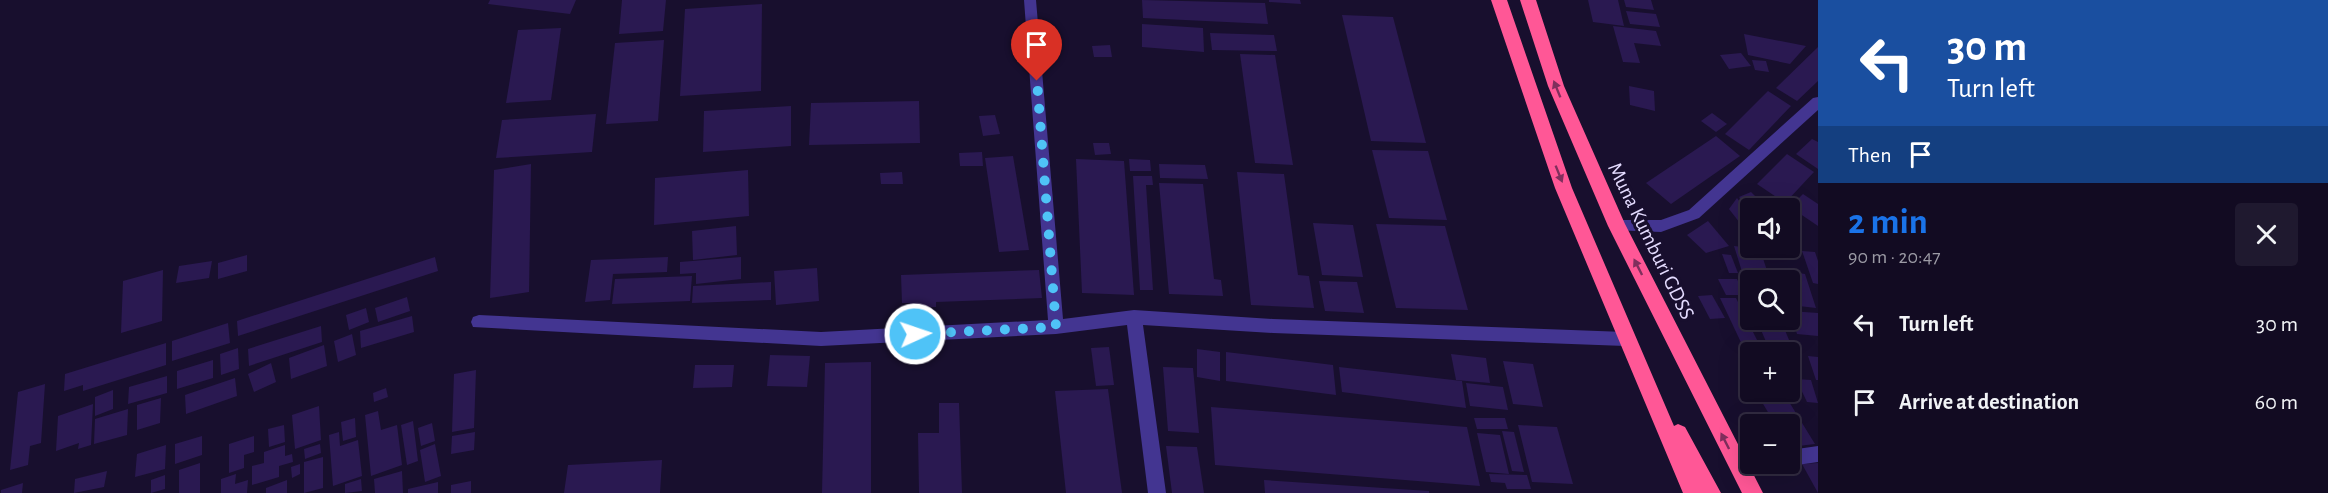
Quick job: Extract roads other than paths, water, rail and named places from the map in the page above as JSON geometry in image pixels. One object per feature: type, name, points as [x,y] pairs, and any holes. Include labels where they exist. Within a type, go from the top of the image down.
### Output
[{"type":"highway","points":[[1499,0],[1524,86],[1625,339],[1693,493]]},
{"type":"highway","name":"Muna Kumburi GDSS","points":[[1528,0],[1556,86],[1617,226],[1753,493]]},
{"type":"highway","points":[[1625,339],[1711,493]]},
{"type":"street","points":[[1030,0],[1056,327]]},
{"type":"street","points":[[1617,226],[1660,226],[1694,214],[1818,102]]},
{"type":"street","points":[[1134,317],[1157,493]]},
{"type":"street","points":[[479,322],[821,339],[1056,327],[1134,317],[1274,326],[1625,339]]},
{"type":"street","points":[[1800,457],[1818,454]]}]
